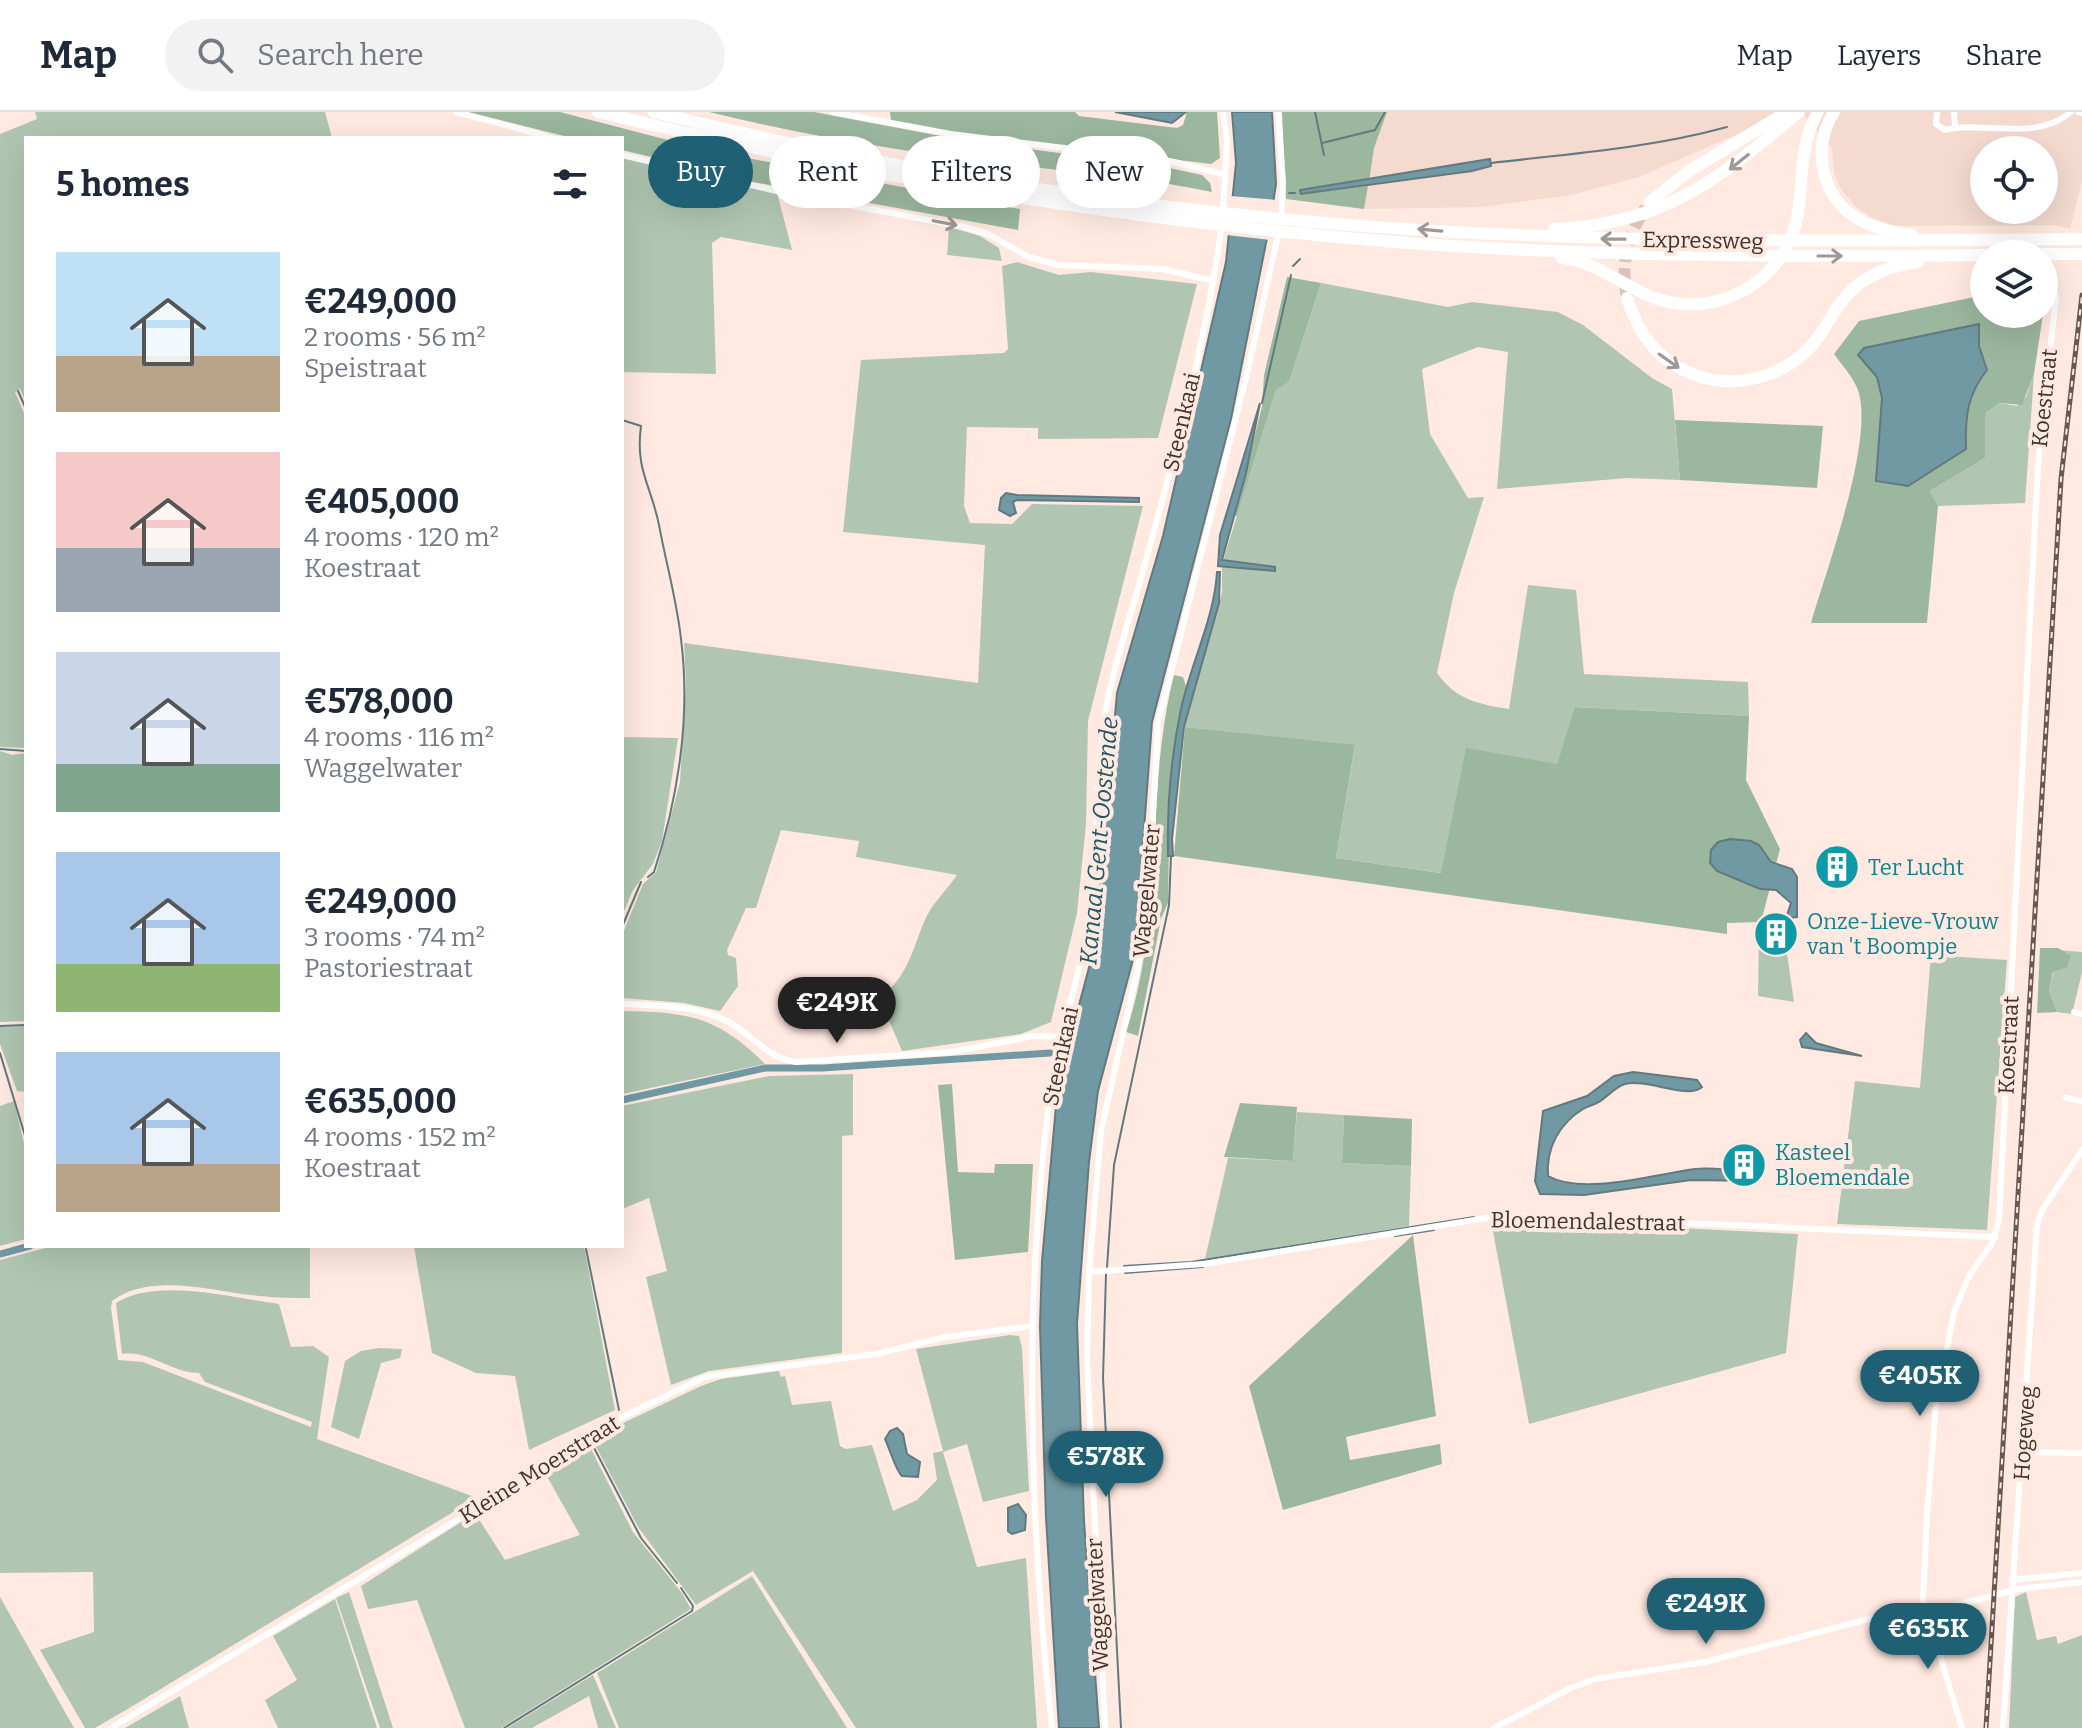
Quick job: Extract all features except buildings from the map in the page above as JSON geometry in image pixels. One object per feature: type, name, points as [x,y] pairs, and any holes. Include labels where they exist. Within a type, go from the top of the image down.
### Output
[{"type":"highway","points":[[598,112],[719,141],[922,181],[1196,214]]},
{"type":"highway","points":[[654,112],[949,172],[1196,214]]},
{"type":"highway","points":[[1650,202],[1689,171],[1787,112]]},
{"type":"highway","points":[[1508,234],[1523,229],[1603,225],[1657,211],[1715,180],[1799,112]]},
{"type":"highway","points":[[1523,249],[1587,263],[1653,298],[1679,304],[1715,302],[1735,296],[1758,281],[1786,248],[1797,215],[1801,156],[1818,112]]},
{"type":"highway","points":[[1834,112],[1825,133],[1821,157],[1830,189],[1845,210],[1877,228],[1942,240]]},
{"type":"highway","name":"Expressweg","points":[[1196,214],[1508,234],[1688,240],[2082,239]]},
{"type":"highway","name":"Expressweg","points":[[1196,214],[1323,235],[1523,249],[1656,255],[1970,255]]},
{"type":"highway","points":[[2058,254],[2082,254]]},
{"type":"highway","points":[[1627,298],[1642,334],[1669,362],[1701,378],[1739,381],[1776,372],[1808,350],[1840,303],[1866,279],[1898,265],[1953,255]]},
{"type":"street","points":[[456,112],[546,136]]},
{"type":"street","points":[[832,112],[951,134],[1170,161],[1226,175]]},
{"type":"street","name":"Steenkaai","points":[[1052,1728],[1037,1509],[1033,1326],[1035,1249],[1045,1137],[1062,1037],[1088,925],[1101,747],[1110,691],[1174,452],[1214,281],[1226,175],[1223,112]]},
{"type":"street","name":"Waggelwater","points":[[1105,1728],[1091,1508],[1087,1361],[1089,1272],[1106,1101],[1138,979],[1147,926],[1158,723],[1245,382],[1281,220],[1283,182],[1278,112]]},
{"type":"street","points":[[1937,112],[1934,121],[1945,130],[1955,125],[1971,129],[2018,129],[2051,124],[2071,112]]},
{"type":"street","points":[[1954,112],[1955,125]]},
{"type":"street","points":[[624,155],[776,191],[964,227],[988,234],[1029,257],[1058,265],[1163,269],[1214,281]]},
{"type":"street","name":"Koestraat","points":[[1962,1728],[1923,1600],[1924,1560],[1940,1379],[1958,1299],[1995,1237],[1999,1220],[2039,442],[2052,328]]},
{"type":"street","points":[[624,1004],[710,1015],[736,1027],[773,1055],[796,1062],[952,1052],[1033,1036],[1062,1037]]},
{"type":"street","points":[[2066,1098],[2082,1101]]},
{"type":"street","name":"Hogeweg","points":[[2003,1728],[2038,1221],[2082,1150]]},
{"type":"street","name":"Bloemendalestraat","points":[[1089,1272],[1204,1264],[1498,1215],[1995,1237]]},
{"type":"street","name":"Kleine Moerstraat","points":[[111,1728],[562,1457],[594,1431],[705,1377],[876,1354],[946,1337],[1033,1326]]},
{"type":"street","points":[[2022,1452],[2082,1453]]},
{"type":"street","points":[[2012,1580],[2082,1573]]},
{"type":"street","points":[[2052,1577],[2054,1585]]},
{"type":"street","points":[[1494,1728],[1595,1679],[1705,1662],[1903,1610],[1928,1609],[1985,1600],[2011,1591],[2082,1582]]},
{"type":"shaded area","points":[[1387,112],[1775,112],[1747,130],[1639,177],[1571,195],[1481,207],[1364,209],[1374,148]]},
{"type":"shaded area","points":[[1801,112],[2082,112],[2082,181],[2070,229],[2054,225],[1896,226],[1870,217],[1854,205],[1834,173],[1832,148]]},
{"type":"green space","points":[[35,112],[325,112],[331,136],[24,136],[24,398],[20,389],[15,392],[24,413],[24,748],[0,747],[0,134],[37,119]]},
{"type":"green space","points":[[468,112],[560,112],[652,136],[648,136],[648,156],[624,150],[624,136],[564,136]]},
{"type":"green space","points":[[709,112],[814,112],[941,136],[902,136],[902,150],[886,147],[886,136],[824,136]]},
{"type":"green space","points":[[890,112],[1075,112],[1079,116],[1177,128],[1183,125],[1187,112],[1217,112],[1220,158],[1211,164],[1171,159],[1171,136],[1056,136],[1056,145],[1040,143],[1040,136],[984,136],[891,121]]},
{"type":"green space","points":[[1282,112],[1387,112],[1374,148],[1369,181],[1301,190],[1302,194],[1368,186],[1364,209],[1286,199]]},
{"type":"green space","points":[[1040,150],[1056,153],[1056,170],[1040,168]]},
{"type":"green space","points":[[624,158],[648,164],[648,208],[753,208],[753,188],[769,191],[769,208],[781,208],[792,250],[721,237],[712,243],[716,374],[624,372]]},
{"type":"green space","points":[[753,159],[769,162],[769,185],[753,182]]},
{"type":"green space","points":[[1171,168],[1202,175],[1210,183],[1212,192],[1171,184]]},
{"type":"green space","points":[[886,184],[902,187],[902,208],[1020,209],[1018,230],[886,206]]},
{"type":"green space","points":[[949,227],[980,236],[999,248],[1002,261],[947,255]]},
{"type":"green space","points":[[1017,262],[1059,275],[1091,272],[1197,284],[1158,438],[1038,439],[1038,428],[967,427],[964,506],[970,523],[1012,524],[1032,504],[1143,506],[1088,721],[1086,824],[1077,913],[1051,1022],[1021,1034],[902,1051],[879,997],[902,973],[927,915],[957,875],[856,857],[859,841],[781,830],[756,908],[746,908],[727,950],[728,955],[736,958],[738,986],[720,1011],[684,1003],[624,998],[624,931],[643,884],[656,872],[680,782],[686,683],[684,643],[978,683],[985,545],[843,532],[861,360],[1004,353],[1008,349],[1002,266]]},
{"type":"green space","points":[[1287,277],[1321,283],[1289,382],[1276,390],[1237,516],[1234,515],[1262,407],[1264,375]]},
{"type":"green space","points":[[1321,283],[1448,307],[1472,302],[1558,312],[1583,325],[1652,378],[1672,389],[1680,480],[1627,478],[1497,489],[1508,352],[1478,347],[1422,369],[1430,434],[1468,498],[1484,497],[1454,593],[1437,673],[1444,682],[1468,699],[1509,709],[1528,585],[1576,590],[1584,674],[1748,682],[1749,716],[1576,707],[1557,764],[1442,873],[1336,858],[1355,746],[1185,727],[1222,593],[1222,564],[1276,390],[1289,382]]},
{"type":"green space","points":[[1970,298],[1970,328],[2041,328],[2034,374],[2022,405],[1999,403],[1985,413],[1985,458],[1930,491],[1938,506],[1927,623],[1811,623],[1855,472],[1860,440],[1858,390],[1834,354],[1859,321]],"holes":[[[1979,346],[1987,370],[1975,388],[1968,407],[1965,449],[1876,481],[1882,398],[1877,377]]]},
{"type":"green space","points":[[2034,374],[2025,503],[1938,506],[1930,491],[1985,458],[1985,412],[1999,403],[2017,406],[2026,397]]},
{"type":"green space","points":[[1675,420],[1823,426],[1817,488],[1680,480]]},
{"type":"green space","points":[[1174,675],[1183,677],[1187,689],[1170,786],[1168,903],[1161,919],[1138,1036],[1126,1032],[1146,943],[1159,764]]},
{"type":"green space","points":[[1575,707],[1749,716],[1746,780],[1780,849],[1761,922],[1727,923],[1727,934],[1174,856],[1185,727],[1355,745],[1336,858],[1441,873],[1466,748],[1557,764]]},
{"type":"green space","points":[[624,737],[678,738],[662,841],[653,864],[633,890],[624,911]]},
{"type":"green space","points":[[0,751],[12,755],[24,753],[24,1021],[0,1022]]},
{"type":"green space","points":[[1759,932],[1764,945],[1785,940],[1794,1002],[1758,996]]},
{"type":"green space","points":[[2040,948],[2058,948],[2071,956],[2067,967],[2053,972],[2049,991],[2057,1012],[2037,1013]]},
{"type":"green space","points":[[2059,950],[2082,952],[2082,972],[2072,1014],[2057,1012],[2049,991]]},
{"type":"green space","points":[[1931,955],[2007,960],[1987,1230],[1837,1224],[1855,1081],[1920,1088]]},
{"type":"green space","points":[[624,1011],[684,1016],[716,1026],[765,1064],[624,1094]]},
{"type":"green space","points":[[24,1026],[24,1092],[17,1091],[0,1044],[0,1027]]},
{"type":"green space","points":[[853,1074],[853,1135],[842,1136],[842,1353],[709,1371],[671,1385],[646,1277],[667,1271],[649,1198],[624,1208],[624,1106],[769,1076]]},
{"type":"green space","points":[[952,1084],[958,1172],[994,1173],[995,1164],[1033,1164],[1028,1252],[955,1260],[938,1085]]},
{"type":"green space","points":[[14,1101],[24,1144],[24,1240],[0,1246],[0,1106]]},
{"type":"green space","points":[[1240,1103],[1297,1107],[1293,1161],[1224,1157]]},
{"type":"green space","points":[[1297,1112],[1344,1115],[1342,1163],[1411,1166],[1409,1226],[1205,1259],[1228,1158],[1293,1161]]},
{"type":"green space","points":[[1344,1115],[1412,1119],[1411,1166],[1342,1163]]},
{"type":"green space","points":[[1491,1221],[1798,1234],[1786,1353],[1529,1424]]},
{"type":"green space","points":[[1413,1235],[1436,1416],[1346,1437],[1350,1460],[1440,1444],[1442,1464],[1283,1510],[1249,1386]]},
{"type":"green space","points":[[45,1248],[310,1248],[310,1298],[266,1297],[164,1285],[128,1292],[112,1301],[118,1360],[143,1362],[311,1427],[312,1422],[205,1382],[199,1373],[142,1355],[122,1354],[116,1303],[133,1295],[173,1290],[279,1304],[291,1347],[313,1346],[329,1357],[317,1439],[472,1496],[473,1500],[131,1707],[95,1728],[85,1728],[40,1650],[94,1632],[93,1572],[0,1573],[0,1260]]},
{"type":"green space","points":[[414,1248],[584,1248],[615,1410],[529,1450],[515,1376],[476,1373],[432,1353]]},
{"type":"green space","points":[[1019,1336],[1022,1348],[1029,1491],[983,1502],[967,1444],[943,1452],[977,1567],[1026,1558],[1037,1728],[856,1728],[753,1571],[696,1605],[638,1527],[593,1441],[600,1434],[701,1386],[721,1379],[779,1371],[781,1377],[785,1376],[792,1405],[831,1401],[840,1446],[846,1449],[872,1445],[893,1511],[917,1500],[937,1480],[933,1453],[943,1451],[916,1349]]},
{"type":"green space","points":[[402,1349],[400,1358],[381,1363],[359,1439],[331,1427],[345,1361],[361,1351]]},
{"type":"green space","points":[[589,1445],[633,1532],[682,1593],[691,1609],[501,1728],[465,1728],[417,1600],[368,1609],[361,1586],[475,1513],[505,1560],[580,1535],[545,1473]]},
{"type":"green space","points":[[752,1576],[847,1728],[619,1728],[597,1673]]},
{"type":"green space","points":[[349,1592],[393,1728],[380,1728],[336,1598]]},
{"type":"green space","points":[[2026,1592],[2037,1640],[2056,1636],[2058,1644],[2082,1635],[2082,1728],[2009,1728],[2015,1597]]},
{"type":"green space","points":[[0,1597],[74,1728],[0,1728]]},
{"type":"green space","points":[[335,1599],[377,1728],[278,1728],[265,1700],[297,1680],[273,1636]]},
{"type":"green space","points":[[593,1675],[616,1728],[598,1728],[589,1696],[532,1728],[507,1728]]},
{"type":"green space","points":[[180,1696],[189,1728],[125,1728]]},
{"type":"water","points":[[1115,112],[1186,112],[1172,123]]},
{"type":"water","points":[[1232,112],[1272,112],[1276,184],[1231,419],[1152,722],[1135,952],[1098,1091],[1089,1162],[1077,1324],[1084,1521],[1099,1728],[1059,1728],[1046,1518],[1040,1326],[1042,1261],[1058,1084],[1095,945],[1117,693],[1163,536],[1226,262],[1236,163]]},
{"type":"water","points":[[1490,159],[1491,166],[1472,171],[1301,194],[1300,190]]},
{"type":"water","points":[[1970,326],[1979,328],[1979,346],[1987,370],[1975,388],[1969,407],[1966,449],[1908,486],[1876,481],[1882,398],[1877,377],[1858,355],[1864,348]]},
{"type":"water","points":[[1260,403],[1246,473],[1222,560],[1275,567],[1275,571],[1218,566],[1220,535]]},
{"type":"water","points":[[1006,493],[1139,498],[1139,502],[1017,500],[1013,502],[1016,513],[1010,516],[999,510],[1001,498]]},
{"type":"water","points":[[1217,572],[1220,572],[1219,603],[1184,727],[1172,839],[1173,856],[1168,856],[1170,782],[1178,727],[1185,692],[1212,607]]},
{"type":"water","points":[[1730,839],[1751,841],[1759,845],[1771,862],[1792,869],[1797,877],[1797,917],[1786,918],[1791,903],[1776,890],[1760,889],[1717,871],[1710,863],[1711,850],[1718,842]]},
{"type":"water","points":[[1806,1033],[1816,1043],[1862,1056],[1802,1047],[1800,1040]]},
{"type":"water","points":[[1633,1072],[1697,1080],[1702,1087],[1687,1091],[1634,1083],[1618,1087],[1575,1115],[1561,1129],[1549,1156],[1548,1176],[1563,1182],[1599,1184],[1710,1169],[1756,1171],[1757,1181],[1691,1180],[1584,1195],[1540,1194],[1535,1181],[1543,1111],[1587,1096],[1614,1076]]},
{"type":"water","points":[[897,1428],[903,1434],[907,1454],[920,1462],[918,1477],[902,1476],[895,1464],[885,1439],[890,1431]]},
{"type":"water","points":[[1018,1504],[1026,1515],[1025,1530],[1012,1534],[1008,1531],[1008,1508]]},
{"type":"pier","points":[[1230,196],[1277,200],[1271,240],[1226,235]]},
{"type":"waterway","points":[[1315,112],[1324,155]]},
{"type":"waterway","points":[[1322,143],[1375,130],[1385,112]]},
{"type":"waterway","points":[[1491,163],[1639,145],[1727,127]]},
{"type":"waterway","points":[[1289,193],[1295,193]]},
{"type":"waterway","points":[[1293,266],[1300,259]]},
{"type":"waterway","points":[[1262,403],[1291,275]]},
{"type":"waterway","points":[[18,391],[24,404]]},
{"type":"waterway","points":[[624,421],[641,426],[642,466],[656,511],[674,596],[684,668],[683,728],[676,787],[654,872],[648,877]]},
{"type":"waterway","points":[[0,749],[24,751]]},
{"type":"waterway","points":[[1107,1267],[1114,1165],[1169,905],[1171,856]]},
{"type":"waterway","points":[[624,922],[641,882]]},
{"type":"waterway","points":[[0,1026],[24,1025]]},
{"type":"waterway","points":[[0,1053],[24,1132]]},
{"type":"waterway","points":[[624,1100],[765,1068],[823,1068],[1050,1053]]},
{"type":"waterway","points":[[1124,1266],[1191,1262],[1474,1217]]},
{"type":"waterway","points":[[1395,1236],[1434,1230]]},
{"type":"waterway","points":[[0,1254],[24,1248]]},
{"type":"waterway","points":[[586,1249],[619,1410]]},
{"type":"waterway","points":[[1125,1273],[1203,1267]]},
{"type":"waterway","points":[[1106,1274],[1103,1378],[1121,1728]]},
{"type":"waterway","points":[[593,1436],[592,1444],[641,1538],[677,1583]]},
{"type":"waterway","points":[[504,1728],[692,1611],[693,1606],[681,1588]]},
{"type":"tunnel","points":[[1627,298],[1627,252],[1634,229],[1646,208]]},
{"type":"railway","points":[[1986,1728],[2061,479],[2082,295]]},
{"type":"place","name":"Ter Lucht","points":[[1837,867]]},
{"type":"place","name":"Onze-Lieve-Vrouw van 't Boompje","points":[[1776,934]]},
{"type":"place","name":"Kasteel Bloemendale","points":[[1744,1165]]},
{"type":"water label","name":"Kanaal Gent-Oostende","points":[[1099,841]]}]
